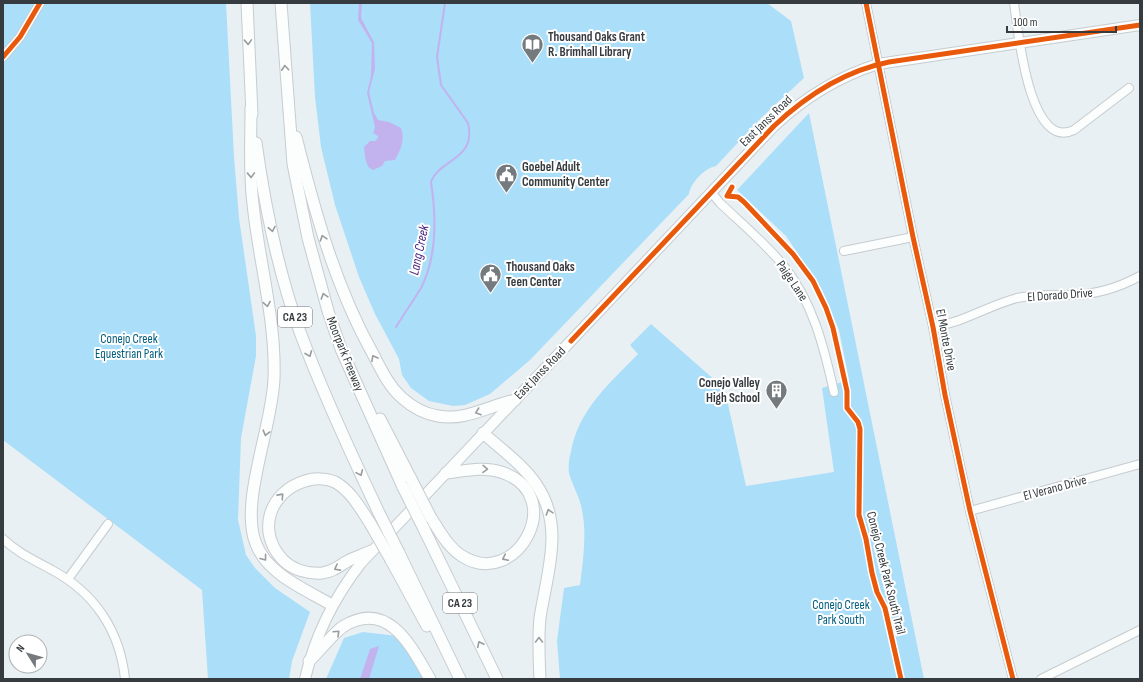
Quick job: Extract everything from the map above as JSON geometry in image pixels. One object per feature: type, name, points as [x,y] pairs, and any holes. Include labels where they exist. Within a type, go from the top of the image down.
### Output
[{"type":"highway","name":"CA 23","points":[[247,3],[251,108],[260,169],[276,249],[294,313],[320,383],[379,513],[395,556],[460,679]]},
{"type":"highway","name":"Moorpark Freeway","points":[[281,3],[293,164],[301,208],[317,274],[331,320],[341,349],[407,483],[423,527],[497,679]]},
{"type":"highway","points":[[288,107],[315,210],[336,273],[362,336],[393,388],[409,403],[437,416],[468,415],[514,400]]},
{"type":"highway","points":[[251,108],[250,174],[253,205],[272,334],[274,378],[270,417],[263,444],[251,509],[252,532],[258,550],[270,565],[280,574],[332,605]]},
{"type":"highway","points":[[483,433],[532,479],[542,494],[550,514],[553,527],[539,639],[540,679]]},
{"type":"highway","points":[[407,483],[455,551],[468,560],[492,563],[505,559],[520,548],[530,533],[534,522],[532,500],[523,483],[515,478],[490,469],[446,473]]},
{"type":"highway","points":[[372,551],[347,562],[334,570],[314,574],[303,572],[286,563],[278,555],[271,543],[268,531],[269,518],[274,504],[281,495],[299,483],[316,479],[333,481],[351,495],[395,556],[455,679]]},
{"type":"highway","points":[[309,660],[345,626],[361,620],[374,620],[388,624],[404,636],[430,679]]},
{"type":"main road","name":"East Janss Road","points":[[305,679],[309,660],[318,634],[332,605],[351,576],[372,551],[774,126],[808,96],[843,77],[878,64],[1140,25]]},
{"type":"street","points":[[3,57],[20,38],[40,3]]},
{"type":"street","name":"El Monte Drive","points":[[866,3],[970,511],[1013,679]]},
{"type":"street","points":[[1014,3],[1023,69],[1030,92],[1049,128],[1055,132],[1066,134],[1074,130],[1129,88]]},
{"type":"street","name":"Paige Lane","points":[[711,192],[720,203],[783,265],[799,288],[816,322],[834,392]]},
{"type":"street","points":[[844,251],[913,237]]},
{"type":"street","name":"El Dorado Drive","points":[[933,327],[962,320],[1018,298],[1040,295],[1088,294],[1106,290],[1140,276]]},
{"type":"street","name":"El Verano Drive","points":[[970,511],[1140,464]]},
{"type":"street","points":[[68,580],[108,524]]},
{"type":"street","points":[[3,539],[28,558],[68,580],[80,589],[103,614],[121,651],[126,679]]},
{"type":"street","points":[[1041,679],[1140,630]]},
{"type":"green space","name":"Conejo Creek Equestrian Park","points":[[3,3],[226,3],[234,157],[239,218],[256,336],[256,356],[241,438],[238,520],[246,555],[255,568],[275,588],[310,612],[292,661],[289,679],[208,679],[202,590],[3,440]]},
{"type":"green space","points":[[310,3],[767,3],[791,21],[804,78],[762,117],[716,166],[699,176],[690,189],[689,194],[530,360],[490,394],[465,405],[453,406],[429,401],[411,388],[402,375],[399,359],[375,314],[359,277],[335,205],[321,147],[315,97]]},
{"type":"green space","name":"Conejo Creek Park South","points":[[809,113],[924,679],[560,679],[557,641],[564,588],[580,585],[584,548],[582,510],[580,500],[570,478],[569,459],[580,423],[606,387],[638,354],[630,345],[651,324],[717,382],[726,395],[746,486],[834,472],[822,388],[849,380],[839,330],[821,288],[786,236],[737,190]]},
{"type":"green space","points":[[363,632],[398,636],[423,679],[326,679],[344,638]]},
{"type":"shaded area","points":[[359,3],[362,3],[361,18],[374,42],[375,69],[369,92],[374,113],[378,120],[389,122],[401,128],[403,137],[401,148],[395,160],[385,161],[382,166],[373,170],[370,169],[367,164],[364,147],[370,141],[375,141],[378,138],[378,136],[373,133],[375,127],[367,93],[371,76],[372,43],[358,20]]},
{"type":"shaded area","points":[[379,646],[369,679],[360,679],[370,649]]},
{"type":"waterway","name":"Lang Creek","points":[[396,327],[421,288],[430,263],[434,236],[434,208],[431,182],[435,174],[441,168],[462,152],[467,145],[469,135],[468,123],[441,85],[437,57],[445,3]]},
{"type":"cycle path","points":[[3,57],[20,37],[40,3]]},
{"type":"cycle path","points":[[866,3],[913,237],[933,327],[945,395],[970,511],[1013,679]]},
{"type":"cycle path","points":[[571,341],[774,126],[813,94],[827,86],[857,71],[889,62],[1140,25]]},
{"type":"cycle path","name":"Conejo Creek Park South Trail","points":[[732,187],[727,196],[738,197],[744,202],[793,254],[813,281],[826,308],[833,328],[847,391],[847,408],[858,422],[860,429],[859,515],[866,539],[877,592],[885,608],[901,679]]},
{"type":"place","name":"Thousand Oaks Grant R. Brimhall Library","points":[[532,64]]},
{"type":"place","name":"Goebel Adult Community Center","points":[[506,194]]},
{"type":"place","name":"Thousand Oaks Teen Center","points":[[490,294]]},
{"type":"place","name":"Conejo Valley High School","points":[[776,410]]}]
